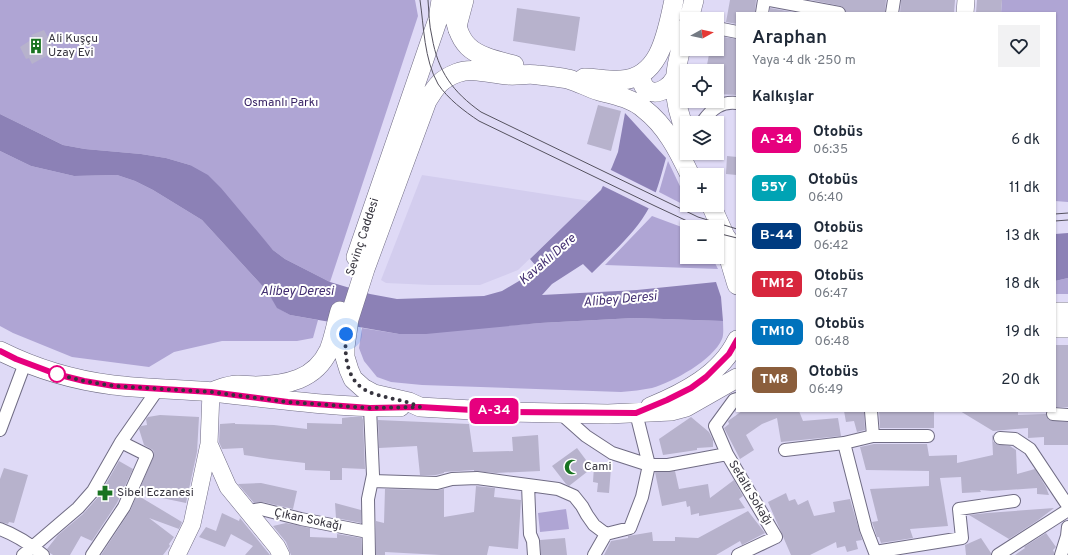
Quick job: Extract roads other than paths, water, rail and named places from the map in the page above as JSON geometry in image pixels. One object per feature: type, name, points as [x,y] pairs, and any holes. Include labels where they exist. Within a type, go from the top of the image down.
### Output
[{"type":"main road","name":"Sevinç Caddesi","points":[[359,268],[438,19],[441,0]]},
{"type":"main road","points":[[452,0],[457,30],[467,45],[484,57],[516,66],[536,74],[569,79],[629,100],[643,108],[661,124],[672,140],[686,168]]},
{"type":"main road","points":[[569,79],[581,78],[622,80],[637,76],[646,71],[657,58],[663,44],[674,0]]},
{"type":"main road","points":[[691,12],[694,0]]},
{"type":"main road","points":[[680,54],[675,78],[675,95],[680,116]]},
{"type":"main road","name":"Sevinç Caddesi","points":[[359,268],[427,101],[438,83],[457,73],[472,71],[509,76],[536,74]]},
{"type":"main road","points":[[641,74],[643,86],[647,90],[653,92],[661,92],[665,90],[671,85],[675,78]]},
{"type":"main road","points":[[715,212],[725,236],[736,252]]},
{"type":"main road","points":[[725,236],[728,255],[736,281]]},
{"type":"main road","points":[[211,392],[238,385],[278,385],[306,376],[322,361],[349,319],[359,268]]},
{"type":"main road","points":[[1056,312],[1068,312]]},
{"type":"main road","points":[[1056,328],[1068,328]]},
{"type":"main road","points":[[340,334],[349,370],[354,379],[363,388],[374,394],[409,402],[420,407]]},
{"type":"main road","points":[[636,413],[691,388],[719,365],[729,354],[736,342]]},
{"type":"main road","points":[[0,351],[25,363],[56,374],[114,386],[211,392],[288,402],[370,408],[420,407],[507,412],[636,413],[671,411],[686,407],[736,379]]},
{"type":"street","points":[[457,30],[465,0]]},
{"type":"street","points":[[762,12],[764,0]]},
{"type":"street","points":[[770,0],[833,12]]},
{"type":"street","points":[[892,12],[894,0]]},
{"type":"street","points":[[965,12],[966,0]]},
{"type":"street","points":[[724,29],[736,32]]},
{"type":"street","points":[[707,116],[716,106],[736,102]]},
{"type":"street","points":[[0,430],[25,363]]},
{"type":"street","points":[[23,555],[78,508],[93,491],[121,442],[158,389]]},
{"type":"street","points":[[177,555],[192,524],[210,444],[211,392]]},
{"type":"street","points":[[560,412],[586,436],[612,453],[649,465],[668,465],[727,454],[715,426],[736,399]]},
{"type":"street","points":[[369,555],[368,499],[373,475],[370,408]]},
{"type":"street","points":[[871,412],[874,436]]},
{"type":"street","points":[[594,555],[606,534],[630,528],[642,497],[649,465],[636,413]]},
{"type":"street","points":[[1053,414],[1068,415]]},
{"type":"street","points":[[785,450],[844,443],[874,436],[928,436]]},
{"type":"street","points":[[1000,438],[1014,439],[1030,449],[1068,506]]},
{"type":"street","points":[[92,555],[124,507],[147,455],[121,442]]},
{"type":"street","points":[[844,443],[866,529],[875,554],[962,538],[958,509],[1014,501]]},
{"type":"street","points":[[210,444],[228,487],[277,547],[281,555]]},
{"type":"street","name":"Setaltı Sokağı","points":[[727,454],[776,537],[738,555]]},
{"type":"street","points":[[372,481],[437,483],[452,479],[477,478],[558,489],[574,496],[594,525],[606,534]]},
{"type":"street","points":[[528,485],[530,534],[533,541],[534,555]]},
{"type":"street","name":"Çıkan Sokağı","points":[[248,511],[261,509],[301,519],[368,532]]},
{"type":"street","points":[[998,555],[1068,510]]},
{"type":"street","points":[[1060,555],[1067,536],[1068,527]]},
{"type":"street","points":[[0,529],[13,534],[43,555]]},
{"type":"water","points":[[625,113],[666,158],[650,207],[621,244],[592,273],[583,264],[552,284],[542,295],[637,290],[716,282],[721,297],[723,321],[634,318],[540,323],[426,334],[399,334],[290,315],[277,308],[267,291],[202,220],[153,190],[135,181],[117,175],[74,176],[31,166],[0,151],[0,114],[63,145],[85,149],[141,154],[166,158],[190,165],[208,175],[221,188],[273,250],[285,259],[330,282],[370,294],[397,299],[484,296],[502,291],[519,281],[536,266],[530,259],[601,190],[618,152]]},
{"type":"water","points":[[1068,233],[1068,278],[1056,281],[1056,234]]},
{"type":"tram line","points":[[420,0],[425,43],[433,74],[438,84],[451,100],[479,121],[685,220]]},
{"type":"tram line","points":[[428,0],[431,32],[438,61],[448,80],[455,89],[462,97],[481,112],[698,217],[736,229]]},
{"type":"tram line","points":[[1056,214],[1068,213]]},
{"type":"tram line","points":[[1056,221],[1068,220]]},
{"type":"tram line","points":[[724,235],[736,238]]},
{"type":"place","name":"Ali Kuşçu Uzay Evi","points":[[36,46]]},
{"type":"place","name":"Cami","points":[[572,467]]},
{"type":"place","name":"Sibel Eczanesi","points":[[105,493]]},
{"type":"park label","name":"Osmanlı Parkı","points":[[281,103]]},
{"type":"water label","name":"Kavaklı Dere","points":[[548,260]]},
{"type":"water label","name":"Alibey Deresi","points":[[297,292]]},
{"type":"water label","name":"Alibey Deresi","points":[[620,300]]}]
